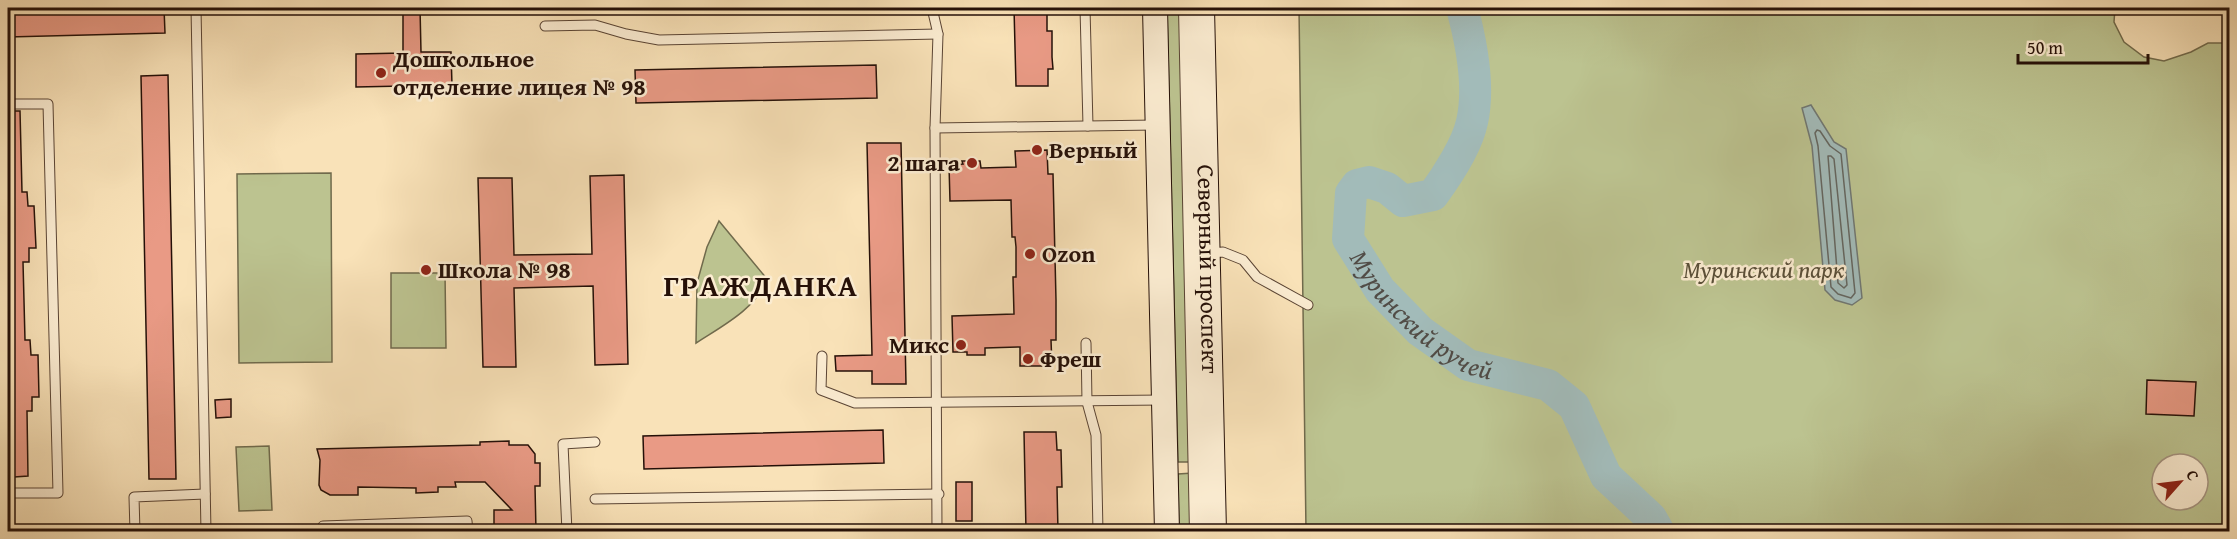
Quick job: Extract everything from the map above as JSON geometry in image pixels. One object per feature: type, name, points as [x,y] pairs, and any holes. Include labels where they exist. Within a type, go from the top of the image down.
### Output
[{"type":"main road","name":"Северный проспект","points":[[1155,8],[1167,531]]},
{"type":"main road","name":"Северный проспект","points":[[1202,8],[1214,531]]},
{"type":"street","name":"Северный проспект","points":[[1188,8],[1199,531]]},
{"type":"lane","points":[[196,8],[206,531]]},
{"type":"lane","points":[[932,8],[938,34],[934,128],[939,494],[937,531]]},
{"type":"lane","points":[[1085,8],[1088,126]]},
{"type":"lane","points":[[545,26],[595,25],[659,40],[938,34]]},
{"type":"lane","points":[[8,104],[48,104],[58,492],[8,493]]},
{"type":"lane","points":[[934,128],[1158,125]]},
{"type":"lane","points":[[1207,253],[1223,252],[1243,260],[1257,277],[1308,304]]},
{"type":"lane","points":[[1086,343],[1087,402],[1096,435],[1098,531]]},
{"type":"lane","points":[[822,356],[821,390],[855,403],[1164,400]]},
{"type":"lane","points":[[567,531],[563,444],[595,442]]},
{"type":"lane","points":[[135,531],[134,497],[205,494]]},
{"type":"lane","points":[[595,499],[939,494]]},
{"type":"lane","points":[[323,531],[323,526],[467,521],[468,531]]},
{"type":"green space","points":[[1167,8],[1183,8],[1193,462],[1178,462]]},
{"type":"green space","name":"Муринский парк","points":[[1299,8],[2115,8],[2114,22],[2124,42],[2144,57],[2164,61],[2191,52],[2208,43],[2229,43],[2229,531],[1306,531]]},
{"type":"green space","points":[[331,173],[332,362],[239,363],[237,174]]},
{"type":"green space","points":[[719,221],[767,279],[762,290],[747,308],[696,343],[697,283],[707,247]]},
{"type":"green space","points":[[391,273],[445,273],[446,348],[391,348]]},
{"type":"green space","points":[[269,446],[272,510],[239,511],[236,447]]},
{"type":"green space","points":[[1193,473],[1194,531],[1179,531],[1178,474]]},
{"type":"water","points":[[1811,105],[1834,142],[1846,149],[1862,298],[1852,305],[1835,300],[1825,290],[1812,146],[1802,108]]},
{"type":"building","points":[[164,8],[165,33],[8,37],[8,10]]},
{"type":"building","points":[[403,8],[420,8],[421,52],[451,52],[452,85],[356,87],[356,54],[403,53]]},
{"type":"building","points":[[1014,8],[1047,8],[1047,31],[1052,31],[1053,69],[1048,69],[1048,86],[1016,86]]},
{"type":"building","points":[[876,65],[877,98],[636,103],[635,70]]},
{"type":"building","points":[[168,75],[176,479],[149,479],[141,76]]},
{"type":"building","points":[[8,111],[20,111],[22,192],[27,192],[28,206],[34,206],[36,248],[29,248],[29,262],[23,262],[25,340],[30,340],[31,355],[38,355],[39,397],[32,397],[32,411],[27,411],[28,476],[14,477],[8,476]]},
{"type":"building","points":[[867,143],[901,143],[906,384],[872,384],[872,371],[836,371],[835,356],[872,355]]},
{"type":"building","points":[[1047,150],[1048,174],[1053,174],[1056,300],[1056,340],[1051,340],[1052,366],[1020,366],[1020,347],[985,348],[985,355],[953,352],[952,316],[1014,314],[1013,277],[1016,277],[1016,247],[1015,237],[1012,237],[1011,200],[950,201],[949,165],[963,164],[962,161],[980,161],[981,168],[1016,167],[1015,151]]},
{"type":"building","points":[[624,175],[628,364],[595,365],[593,286],[514,288],[516,367],[483,367],[478,178],[512,178],[514,255],[592,254],[590,176]]},
{"type":"building","points":[[2147,380],[2196,382],[2194,416],[2146,414]]},
{"type":"building","points":[[231,399],[231,417],[216,418],[215,400]]},
{"type":"building","points":[[883,430],[884,463],[644,469],[643,436]]},
{"type":"building","points":[[1024,432],[1056,432],[1057,450],[1061,450],[1062,487],[1057,487],[1058,531],[1026,531]]},
{"type":"building","points":[[509,441],[509,445],[528,445],[535,454],[535,463],[540,463],[540,486],[535,486],[536,531],[494,531],[494,510],[512,510],[485,482],[455,482],[456,487],[438,487],[438,492],[416,493],[416,488],[358,487],[358,495],[330,495],[321,490],[319,485],[320,460],[317,449],[480,445],[480,442]]},
{"type":"building","points":[[956,482],[972,482],[972,521],[956,521]]},
{"type":"waterway","name":"Муринский ручей","points":[[1462,8],[1471,49],[1475,94],[1472,122],[1461,150],[1433,195],[1403,201],[1387,188],[1369,182],[1357,185],[1351,193],[1348,239],[1380,290],[1420,331],[1468,365],[1548,385],[1574,406],[1606,476],[1651,518],[1659,532]]},
{"type":"place","name":"Дошкольное отделение лицея № 98","points":[[381,73]]},
{"type":"place","name":"Верный","points":[[1037,150]]},
{"type":"place","name":"2 шага","points":[[972,163]]},
{"type":"place","name":"Ozon","points":[[1030,254]]},
{"type":"place","name":"Школа № 98","points":[[426,270]]},
{"type":"place","name":"Микс","points":[[961,345]]},
{"type":"place","name":"Фреш","points":[[1028,359]]},
{"type":"district","name":"ГРАЖДАНКА","points":[[761,286]]}]
